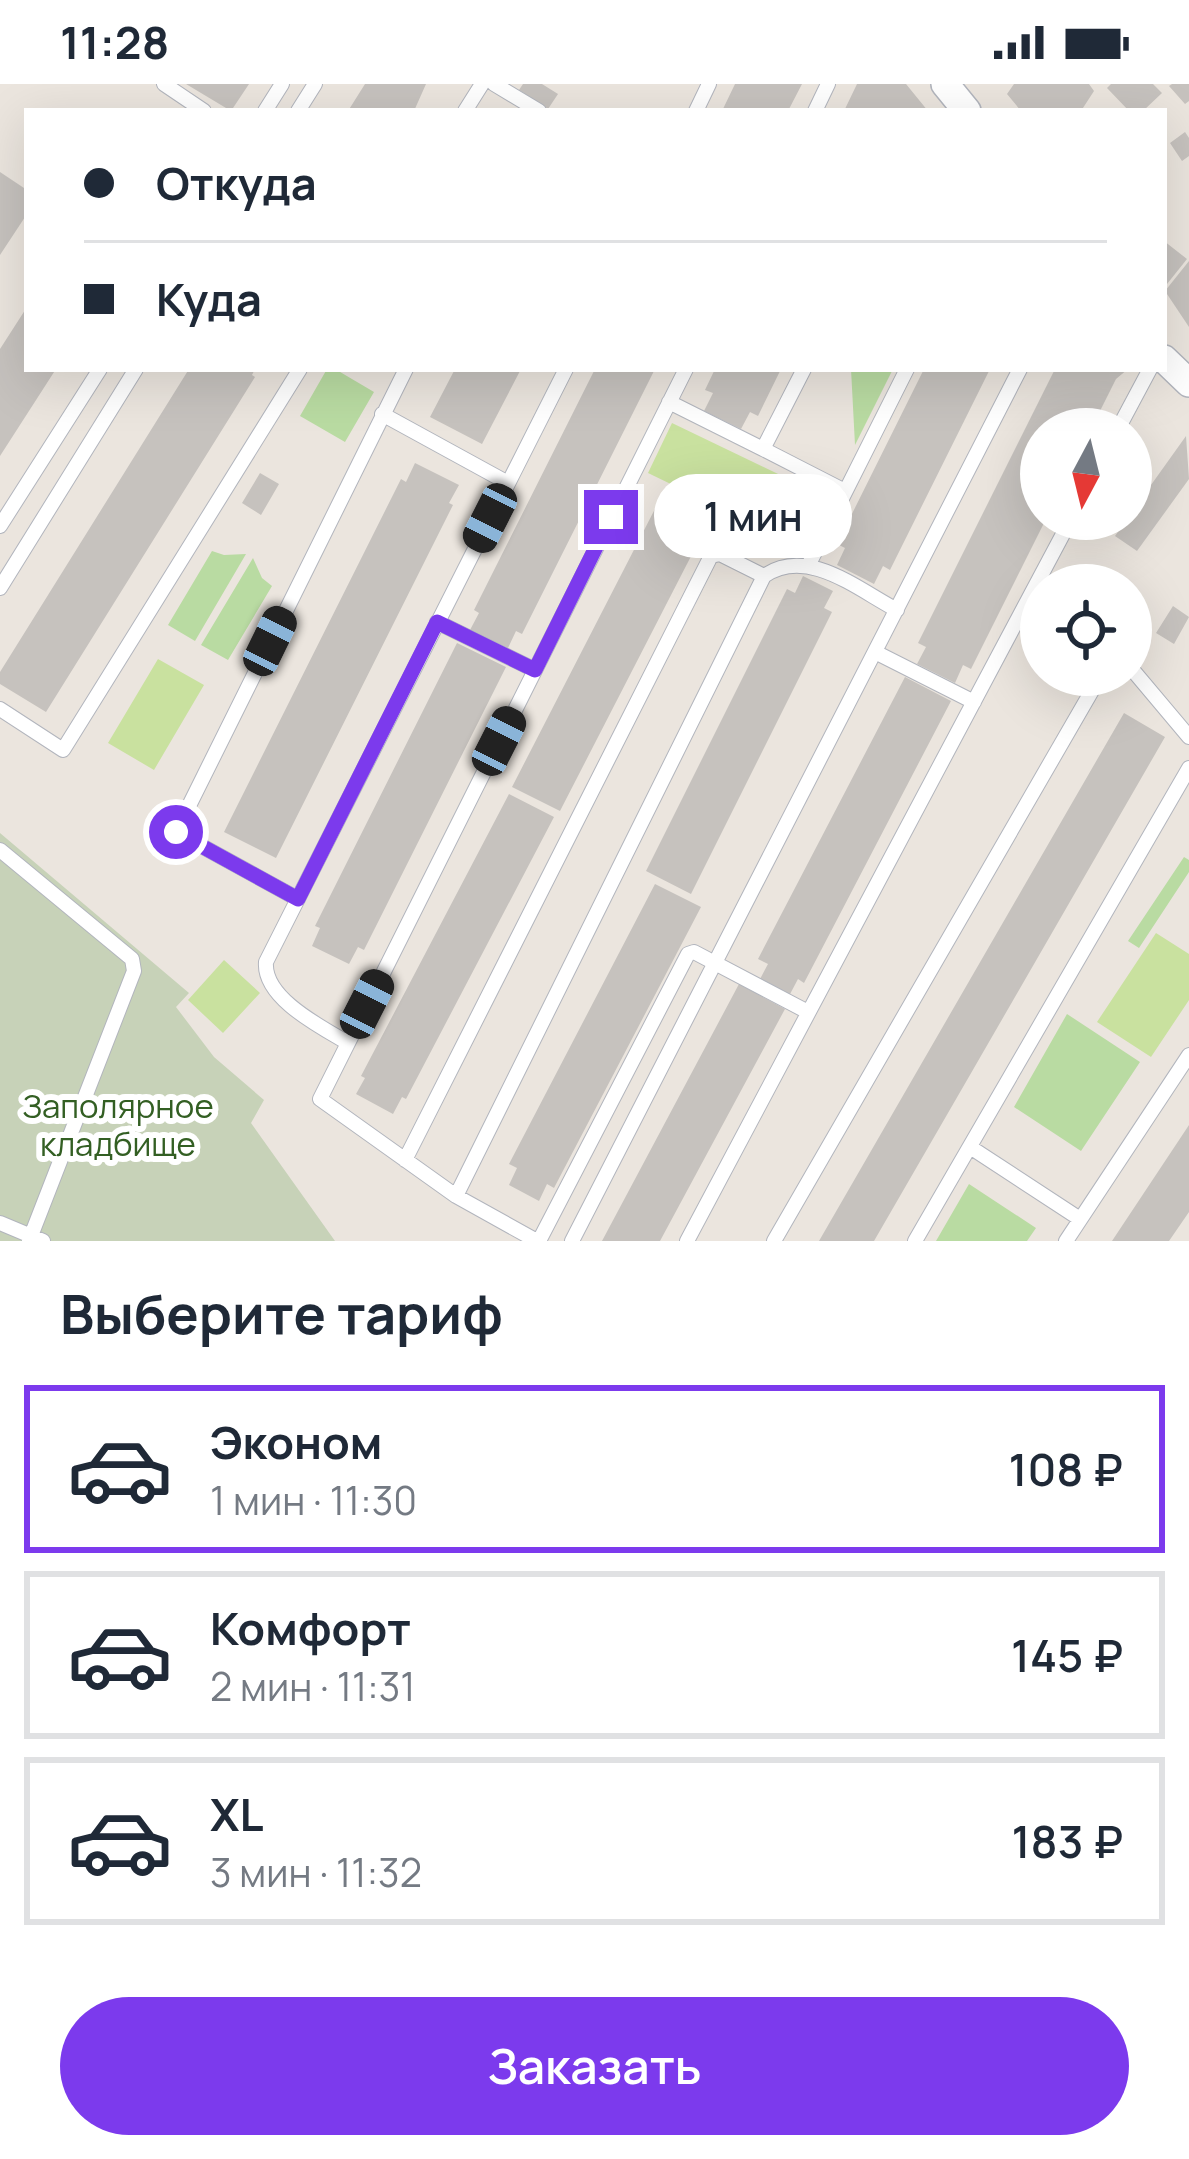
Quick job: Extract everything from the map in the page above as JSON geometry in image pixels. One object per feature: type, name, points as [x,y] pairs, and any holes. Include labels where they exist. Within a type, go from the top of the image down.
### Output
[{"type":"street","points":[[945,84],[965,108]]},
{"type":"street","points":[[1167,362],[1189,383]]},
{"type":"lane","points":[[164,84],[200,108]]},
{"type":"lane","points":[[494,84],[534,108]]},
{"type":"lane","points":[[0,526],[98,372]]},
{"type":"lane","points":[[0,588],[134,372]]},
{"type":"lane","points":[[0,709],[63,750],[298,372]]},
{"type":"lane","points":[[298,899],[176,832],[404,372]]},
{"type":"lane","points":[[348,1042],[299,1014],[268,981],[266,962],[564,372]]},
{"type":"lane","points":[[684,372],[320,1100],[456,1196],[538,1241],[688,954],[694,952],[715,962],[808,1012]]},
{"type":"lane","points":[[763,449],[802,372]]},
{"type":"lane","points":[[809,564],[905,372]]},
{"type":"lane","points":[[572,1241],[1018,372]]},
{"type":"lane","points":[[1129,408],[1148,372]]},
{"type":"lane","points":[[669,402],[845,491]]},
{"type":"lane","points":[[382,414],[508,483]]},
{"type":"lane","points":[[687,1241],[1060,540]]},
{"type":"lane","points":[[405,1160],[711,556],[720,554],[764,575]]},
{"type":"lane","points":[[456,1196],[764,575],[778,566],[809,564],[897,610]]},
{"type":"lane","points":[[437,622],[535,670]]},
{"type":"lane","points":[[875,652],[974,702]]},
{"type":"lane","points":[[1152,693],[1189,737]]},
{"type":"lane","points":[[774,1241],[1089,696]]},
{"type":"lane","points":[[915,1241],[1189,768]]},
{"type":"lane","points":[[0,850],[132,958],[134,971],[34,1239],[0,1223]]},
{"type":"lane","points":[[1066,1241],[1189,1055]]},
{"type":"lane","points":[[970,1147],[1080,1219]]},
{"type":"green space","points":[[325,372],[340,372],[374,392],[345,442],[300,416]]},
{"type":"green space","points":[[851,372],[892,372],[855,445]]},
{"type":"green space","points":[[672,423],[824,496],[799,546],[648,473]]},
{"type":"green space","points":[[212,551],[246,554],[195,641],[168,625]]},
{"type":"green space","points":[[253,558],[262,578],[272,586],[228,660],[201,645]]},
{"type":"green space","points":[[158,659],[204,685],[154,770],[108,743]]},
{"type":"green space","name":"Заполярное кладбище","points":[[0,833],[189,993],[176,1007],[214,1057],[264,1100],[251,1123],[335,1241],[0,1241]]},
{"type":"green space","points":[[1184,857],[1189,860],[1189,872],[1139,948],[1128,941]]},
{"type":"green space","points":[[1156,933],[1189,954],[1189,1000],[1151,1057],[1097,1022]]},
{"type":"green space","points":[[224,960],[260,993],[223,1033],[188,1000]]},
{"type":"green space","points":[[1067,1014],[1140,1062],[1081,1151],[1014,1107]]},
{"type":"green space","points":[[969,1184],[1036,1228],[1027,1241],[936,1241]]},
{"type":"building","points":[[186,84],[249,84],[233,108]]},
{"type":"building","points":[[365,84],[426,84],[415,108],[350,108]]},
{"type":"building","points":[[523,84],[542,84],[558,94],[546,108],[519,90]]},
{"type":"building","points":[[735,84],[802,84],[790,108],[723,108]]},
{"type":"building","points":[[857,84],[906,84],[926,108],[845,108]]},
{"type":"building","points":[[1014,84],[1089,84],[1094,91],[1083,108],[1019,108],[1007,94]]},
{"type":"building","points":[[1111,84],[1153,84],[1162,93],[1146,108],[1126,108],[1107,88]]},
{"type":"building","points":[[1189,84],[1189,101],[1185,104],[1169,86]]},
{"type":"building","points":[[1185,132],[1189,156],[1182,161],[1170,143]]},
{"type":"building","points":[[0,172],[24,188],[24,219],[0,255]]},
{"type":"building","points":[[1167,243],[1187,259],[1167,284]]},
{"type":"building","points":[[1189,261],[1189,327],[1167,294]]},
{"type":"building","points":[[24,312],[24,372],[54,372],[0,456],[0,349]]},
{"type":"building","points":[[187,372],[254,372],[255,377],[46,712],[0,684],[0,672]]},
{"type":"building","points":[[453,372],[519,372],[482,444],[430,417]]},
{"type":"building","points":[[593,372],[653,372],[522,634],[516,631],[508,648],[470,630],[479,613],[474,610]]},
{"type":"building","points":[[714,372],[780,372],[758,416],[750,412],[741,429],[704,411],[713,393],[705,390]]},
{"type":"building","points":[[923,372],[989,372],[890,570],[883,566],[874,584],[837,565],[845,548],[837,544]]},
{"type":"building","points":[[1054,372],[1124,372],[1102,408],[1036,408]]},
{"type":"building","points":[[1186,436],[1189,479],[1152,530],[1152,484]]},
{"type":"building","points":[[1020,439],[1020,540],[1036,540],[971,669],[963,665],[955,683],[917,664],[926,647],[918,643]]},
{"type":"building","points":[[415,463],[459,485],[449,503],[453,505],[276,858],[224,832],[401,479],[406,482]]},
{"type":"building","points":[[260,473],[279,484],[261,515],[242,503]]},
{"type":"building","points":[[672,491],[709,509],[700,526],[705,529],[560,811],[512,787],[657,505],[663,507]]},
{"type":"building","points":[[1121,540],[1145,540],[1137,551]]},
{"type":"building","points":[[803,576],[833,591],[824,608],[832,612],[691,894],[646,871],[787,589],[795,593]]},
{"type":"building","points":[[1173,606],[1189,617],[1174,644],[1156,633]]},
{"type":"building","points":[[457,643],[506,667],[364,950],[358,947],[349,964],[312,946],[320,928],[315,926]]},
{"type":"building","points":[[905,677],[951,701],[804,983],[798,979],[789,996],[759,981],[768,964],[758,959]]},
{"type":"building","points":[[1124,713],[1165,737],[974,1068],[874,1241],[819,1241]]},
{"type":"building","points":[[509,794],[554,817],[406,1099],[402,1097],[393,1114],[356,1094],[365,1078],[361,1076]]},
{"type":"building","points":[[655,884],[701,907],[554,1188],[547,1184],[539,1201],[509,1185],[517,1168],[509,1164]]},
{"type":"building","points":[[739,984],[785,1009],[660,1241],[602,1241]]},
{"type":"building","points":[[1189,1125],[1189,1212],[1169,1241],[1112,1241]]},
{"type":"route","points":[[176,832],[298,899],[437,622],[535,670],[611,517]]}]
